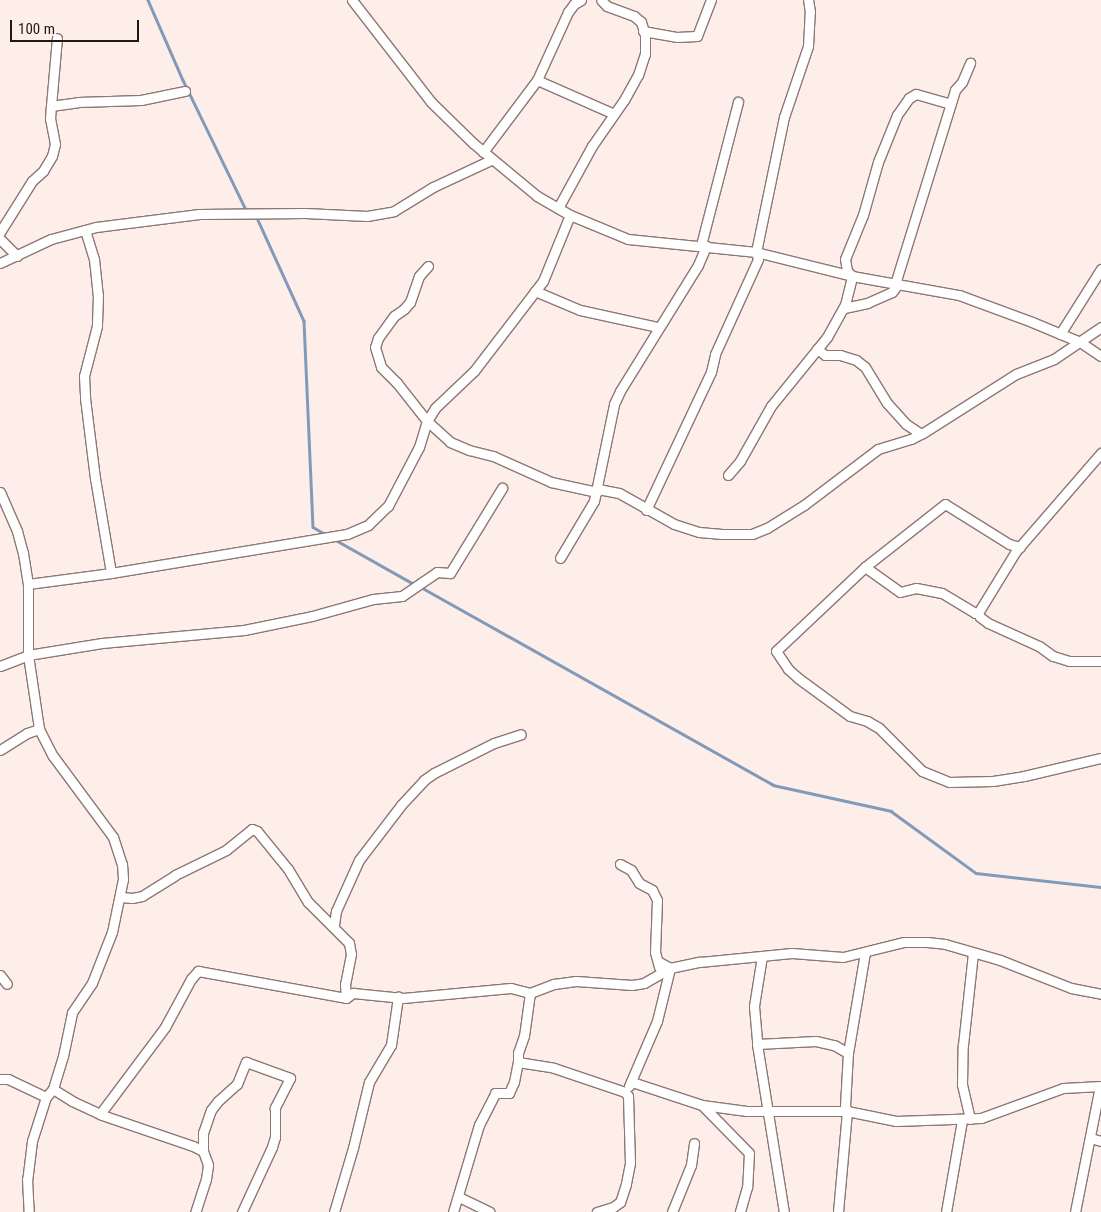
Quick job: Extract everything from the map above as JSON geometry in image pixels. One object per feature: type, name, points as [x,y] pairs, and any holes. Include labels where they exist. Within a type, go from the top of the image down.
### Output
[{"type":"street","points":[[352,0],[431,102],[491,160],[537,196],[570,215],[628,239],[756,252],[852,276],[959,295],[1080,342],[1101,356]]},
{"type":"street","points":[[483,152],[537,80],[568,12],[574,4],[581,0]]},
{"type":"street","points":[[558,208],[592,146],[638,75],[645,54],[644,31],[641,22],[634,16],[607,6],[601,0]]},
{"type":"street","points":[[644,31],[678,37],[697,36],[711,0]]},
{"type":"street","points":[[646,510],[711,372],[715,354],[758,259],[756,252],[788,101],[804,63],[808,46],[810,12],[808,0]]},
{"type":"street","points":[[0,232],[32,181],[43,172],[52,156],[55,144],[50,119],[57,38]]},
{"type":"street","points":[[844,308],[867,303],[892,292],[897,284],[955,90],[962,82],[970,63]]},
{"type":"street","points":[[537,80],[614,114]]},
{"type":"street","points":[[51,106],[78,102],[141,100],[185,90]]},
{"type":"street","points":[[852,276],[848,271],[845,259],[864,215],[878,162],[897,115],[909,98],[916,94],[951,104]]},
{"type":"street","points":[[560,558],[594,501],[614,404],[658,327],[698,265],[738,102]]},
{"type":"street","points":[[0,263],[51,238],[85,230],[198,214],[367,216],[394,211],[433,187],[491,160]]},
{"type":"street","points":[[28,584],[111,573],[347,534],[368,524],[388,506],[418,447],[427,421],[445,397],[474,371],[535,291],[548,271],[570,215]]},
{"type":"street","points":[[85,230],[94,259],[98,295],[97,326],[84,376],[85,398],[93,468],[111,573]]},
{"type":"street","points":[[0,239],[17,256]]},
{"type":"street","points":[[428,266],[419,276],[410,302],[394,316],[378,338],[375,347],[381,368],[397,382],[427,421],[450,442],[469,450],[493,456],[551,482],[597,491],[619,492],[646,510],[674,524],[699,532],[752,534],[767,528],[804,505],[878,449],[921,434],[1016,374],[1054,359],[1101,327]]},
{"type":"street","points":[[1060,334],[1101,269]]},
{"type":"street","points":[[728,474],[740,461],[771,406],[817,350],[844,308],[852,276]]},
{"type":"street","points":[[535,291],[580,310],[658,327]]},
{"type":"street","points":[[817,350],[825,355],[840,355],[856,360],[865,367],[887,403],[906,424],[921,434]]},
{"type":"street","points":[[978,613],[1020,547],[1101,453]]},
{"type":"street","points":[[0,666],[28,655],[102,643],[244,630],[312,616],[372,598],[402,596],[437,572],[450,573],[502,488]]},
{"type":"street","points":[[0,492],[3,507],[17,531],[28,584],[28,655],[39,729],[53,756],[113,837],[122,864],[120,897],[101,963],[87,992],[74,1008],[70,1017],[63,1056],[53,1090],[46,1097],[30,1153],[27,1179],[29,1212]]},
{"type":"street","points":[[1020,547],[1009,544],[946,504],[865,567],[776,651],[788,669],[798,678],[850,716],[867,721],[879,728],[922,771],[949,782],[993,781],[1024,776],[1101,758]]},
{"type":"street","points":[[865,567],[900,592],[916,588],[942,593],[978,613],[988,623],[1039,646],[1053,656],[1069,661],[1101,661]]},
{"type":"street","points":[[0,750],[27,733],[39,729]]},
{"type":"street","points":[[334,926],[336,911],[359,860],[424,780],[434,773],[494,743],[521,734]]},
{"type":"street","points":[[120,897],[132,898],[142,896],[175,875],[226,850],[252,829],[260,834],[288,869],[308,902],[334,926],[351,948],[346,998]]},
{"type":"street","points":[[620,864],[631,870],[639,883],[652,890],[658,900],[655,952],[659,962],[659,976]]},
{"type":"street","points":[[100,1114],[165,1027],[198,971],[346,998],[353,993],[398,997],[511,988],[530,992],[554,984],[576,981],[632,986],[659,976],[670,968],[699,962],[792,954],[843,957],[904,942],[926,942],[973,953],[1033,972],[1071,988],[1101,994]]},
{"type":"street","points":[[838,1212],[847,1111],[845,1106],[848,1053],[865,952]]},
{"type":"street","points":[[946,1212],[966,1119],[962,1084],[963,1045],[973,953]]},
{"type":"street","points":[[762,956],[754,1006],[757,1044],[784,1212]]},
{"type":"street","points":[[659,962],[670,968]]},
{"type":"street","points":[[625,1092],[632,1082],[657,1021],[670,968]]},
{"type":"street","points":[[0,975],[7,984]]},
{"type":"street","points":[[453,1212],[479,1126],[495,1093],[509,1093],[524,1036],[530,992]]},
{"type":"street","points":[[334,1212],[353,1148],[369,1082],[391,1045],[398,997]]},
{"type":"street","points":[[757,1044],[816,1041],[834,1045],[848,1053]]},
{"type":"street","points":[[195,1212],[206,1180],[208,1164],[203,1151],[203,1133],[211,1110],[237,1084],[246,1062],[290,1078],[275,1108],[275,1137],[272,1147],[242,1212]]},
{"type":"street","points":[[518,1062],[554,1068],[625,1092],[629,1101],[630,1127],[630,1163],[626,1184],[620,1202],[613,1207],[597,1212]]},
{"type":"street","points":[[0,1078],[8,1079],[46,1097]]},
{"type":"street","points":[[632,1082],[702,1105],[748,1111],[796,1109],[831,1112],[847,1111],[896,1121],[966,1119],[999,1112],[1062,1088],[1100,1086],[1075,1212]]},
{"type":"street","points":[[53,1090],[72,1102],[100,1114],[203,1151]]},
{"type":"street","points":[[702,1105],[749,1154],[747,1187],[740,1212]]},
{"type":"street","points":[[1090,1138],[1101,1141]]},
{"type":"street","points":[[672,1212],[691,1165],[694,1143]]},
{"type":"street","points":[[459,1197],[490,1212]]},
{"type":"waterway","points":[[148,0],[183,80],[246,210]]},
{"type":"waterway","points":[[258,220],[304,321],[313,527],[327,535]]},
{"type":"waterway","points":[[334,539],[414,584]]},
{"type":"waterway","points":[[419,586],[773,785],[891,811],[976,873],[1101,887]]}]
